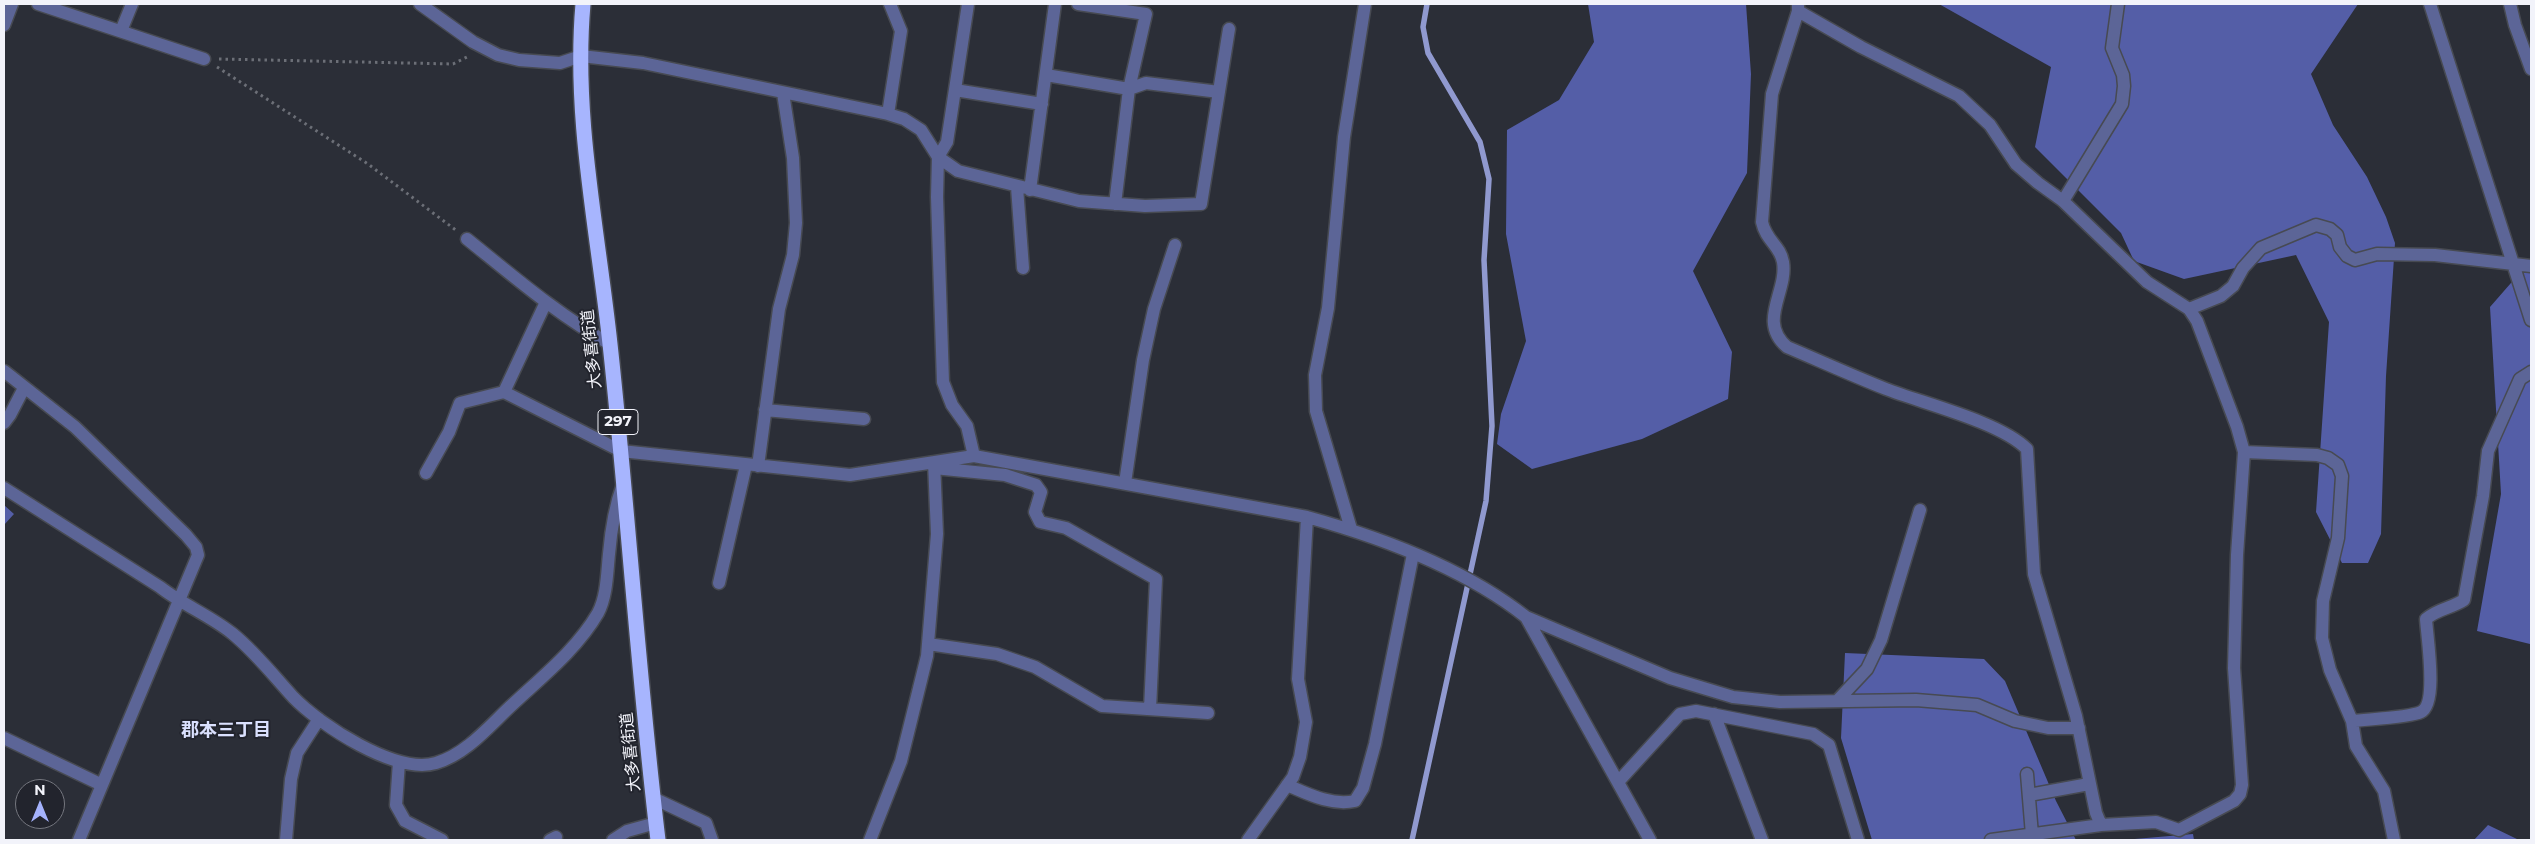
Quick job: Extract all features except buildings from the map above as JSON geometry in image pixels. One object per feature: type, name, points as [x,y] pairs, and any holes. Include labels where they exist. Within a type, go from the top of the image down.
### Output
[{"type":"highway","name":"大多喜街道","points":[[583,4],[581,56],[583,136],[610,344],[658,840]]},
{"type":"street","points":[[4,25],[12,4]]},
{"type":"street","points":[[38,4],[204,59]]},
{"type":"street","points":[[121,31],[132,4]]},
{"type":"street","points":[[420,4],[482,47],[498,55],[519,60],[560,63],[581,56],[643,64],[696,73],[888,114],[904,118],[921,130],[938,156],[958,171],[1079,201],[1144,206],[1201,204],[1229,29]]},
{"type":"street","points":[[888,114],[901,31],[890,4]]},
{"type":"street","points":[[968,4],[947,142],[938,156],[940,344],[943,382],[952,405],[966,426],[974,456]]},
{"type":"street","points":[[1024,268],[1024,188],[1042,104],[1055,4]]},
{"type":"street","points":[[1078,4],[1146,14],[1129,89],[1115,204]]},
{"type":"street","points":[[1351,529],[1316,411],[1315,374],[1328,308],[1344,137],[1365,4]]},
{"type":"street","points":[[2063,201],[2122,104],[2124,86],[2112,48],[2118,4]]},
{"type":"street","points":[[2430,4],[2515,265],[2531,320]]},
{"type":"street","points":[[2510,4],[2531,69]]},
{"type":"street","points":[[1991,840],[2101,826],[2156,822],[2181,835],[2234,801],[2240,794],[2242,785],[2234,668],[2237,555],[2244,452],[2237,426],[2197,321],[2189,309],[2147,282],[2063,201],[2016,164],[1990,125],[1960,96],[1861,47],[1798,8],[1772,94],[1766,148],[1762,222],[1764,234],[1781,252],[1784,265],[1773,327],[1778,339],[1787,347],[1886,389],[1998,430],[2018,440],[2027,449],[2034,574],[2079,728],[2089,784],[2101,826]]},
{"type":"street","points":[[1046,75],[1129,89],[1146,83],[1219,92]]},
{"type":"street","points":[[955,90],[1042,104]]},
{"type":"street","points":[[719,583],[752,466],[765,410],[778,309],[793,255],[796,223],[793,158],[783,93]]},
{"type":"street","points":[[2189,309],[2220,296],[2233,286],[2243,268],[2261,248],[2316,225],[2330,229],[2337,235],[2340,247],[2347,256],[2355,260],[2377,254],[2425,255],[2531,266]]},
{"type":"street","points":[[467,239],[546,302],[610,344]]},
{"type":"street","points":[[1125,483],[1142,360],[1154,309],[1175,245]]},
{"type":"street","points":[[504,392],[546,302]]},
{"type":"street","points":[[4,371],[75,427],[196,547],[198,556],[79,840]]},
{"type":"street","points":[[2352,721],[2419,713],[2428,705],[2431,692],[2426,619],[2433,613],[2456,606],[2464,600],[2483,496],[2488,451],[2520,379],[2531,372]]},
{"type":"street","points":[[4,423],[24,388]]},
{"type":"street","points":[[426,473],[449,432],[460,402],[504,392],[621,452],[850,475],[934,465],[974,456],[1307,517],[1351,529],[1412,554],[1502,598],[1526,617],[1670,678],[1733,697],[1780,702],[1916,700],[1977,705],[2015,722],[2048,728],[2079,728]]},
{"type":"street","points":[[765,410],[864,419]]},
{"type":"street","points":[[2244,452],[2318,455],[2328,458],[2338,466],[2342,476],[2338,538],[2323,601],[2322,638],[2330,670],[2352,721],[2356,746],[2384,791],[2394,840]]},
{"type":"street","points":[[870,840],[901,761],[927,656],[937,534],[934,465]]},
{"type":"street","points":[[934,465],[1004,475],[1036,485],[1041,492],[1035,512],[1040,522],[1066,528],[1156,579],[1150,709]]},
{"type":"street","points":[[4,488],[160,587],[179,602],[232,633],[267,665],[294,697],[319,719],[357,742],[399,762],[421,766],[436,764],[460,752],[573,647],[598,612],[605,590],[611,536],[623,481]]},
{"type":"street","points":[[1837,701],[1867,669],[1881,640],[1920,510]]},
{"type":"street","points":[[1248,840],[1293,778],[1300,757],[1306,722],[1298,679],[1307,517]]},
{"type":"street","points":[[1288,785],[1327,800],[1345,803],[1355,800],[1363,788],[1375,744],[1412,554]]},
{"type":"street","points":[[1526,617],[1650,840]]},
{"type":"street","points":[[928,644],[997,654],[1035,667],[1102,706],[1208,713]]},
{"type":"street","points":[[1618,782],[1680,714],[1696,710],[1813,734],[1829,745],[1858,840]]},
{"type":"street","points":[[1714,714],[1762,840]]},
{"type":"street","points":[[286,840],[291,779],[297,752],[319,719]]},
{"type":"street","points":[[4,738],[102,785]]},
{"type":"street","points":[[399,762],[396,805],[400,813],[405,821],[442,840]]},
{"type":"street","points":[[2027,774],[2032,835]]},
{"type":"street","points":[[2029,795],[2089,784]]},
{"type":"street","points":[[653,798],[706,823],[712,840]]},
{"type":"street","points":[[613,840],[627,831],[656,823]]},
{"type":"path","points":[[204,59],[453,64],[482,47]]},
{"type":"path","points":[[204,59],[368,164],[467,239]]},
{"type":"shaded area","points":[[1588,4],[1746,4],[1751,74],[1747,173],[1693,271],[1732,352],[1728,399],[1642,439],[1532,469],[1497,444],[1501,414],[1526,341],[1506,234],[1507,130],[1559,100],[1594,42]]},
{"type":"shaded area","points":[[1939,4],[2358,4],[2311,74],[2333,125],[2367,177],[2386,217],[2395,243],[2386,376],[2381,534],[2368,563],[2342,563],[2316,512],[2329,322],[2296,255],[2184,279],[2134,261],[2121,233],[2035,147],[2051,67]]},
{"type":"shaded area","points":[[2531,260],[2531,646],[2530,644],[2477,631],[2501,494],[2490,307]]},
{"type":"shaded area","points":[[4,505],[14,514],[4,525]]},
{"type":"shaded area","points":[[1845,653],[1984,659],[2005,681],[2056,801],[2076,840],[1872,840],[1841,738]]},
{"type":"shaded area","points":[[2488,825],[2519,840],[2474,840]]},
{"type":"shaded area","points":[[2193,834],[2194,840],[2123,840]]},
{"type":"waterway","points":[[1412,840],[1486,501],[1492,426],[1484,260],[1489,179],[1480,142],[1428,53],[1423,27],[1427,4]]},
{"type":"district","name":"郡本三丁目","points":[[226,731]]}]
